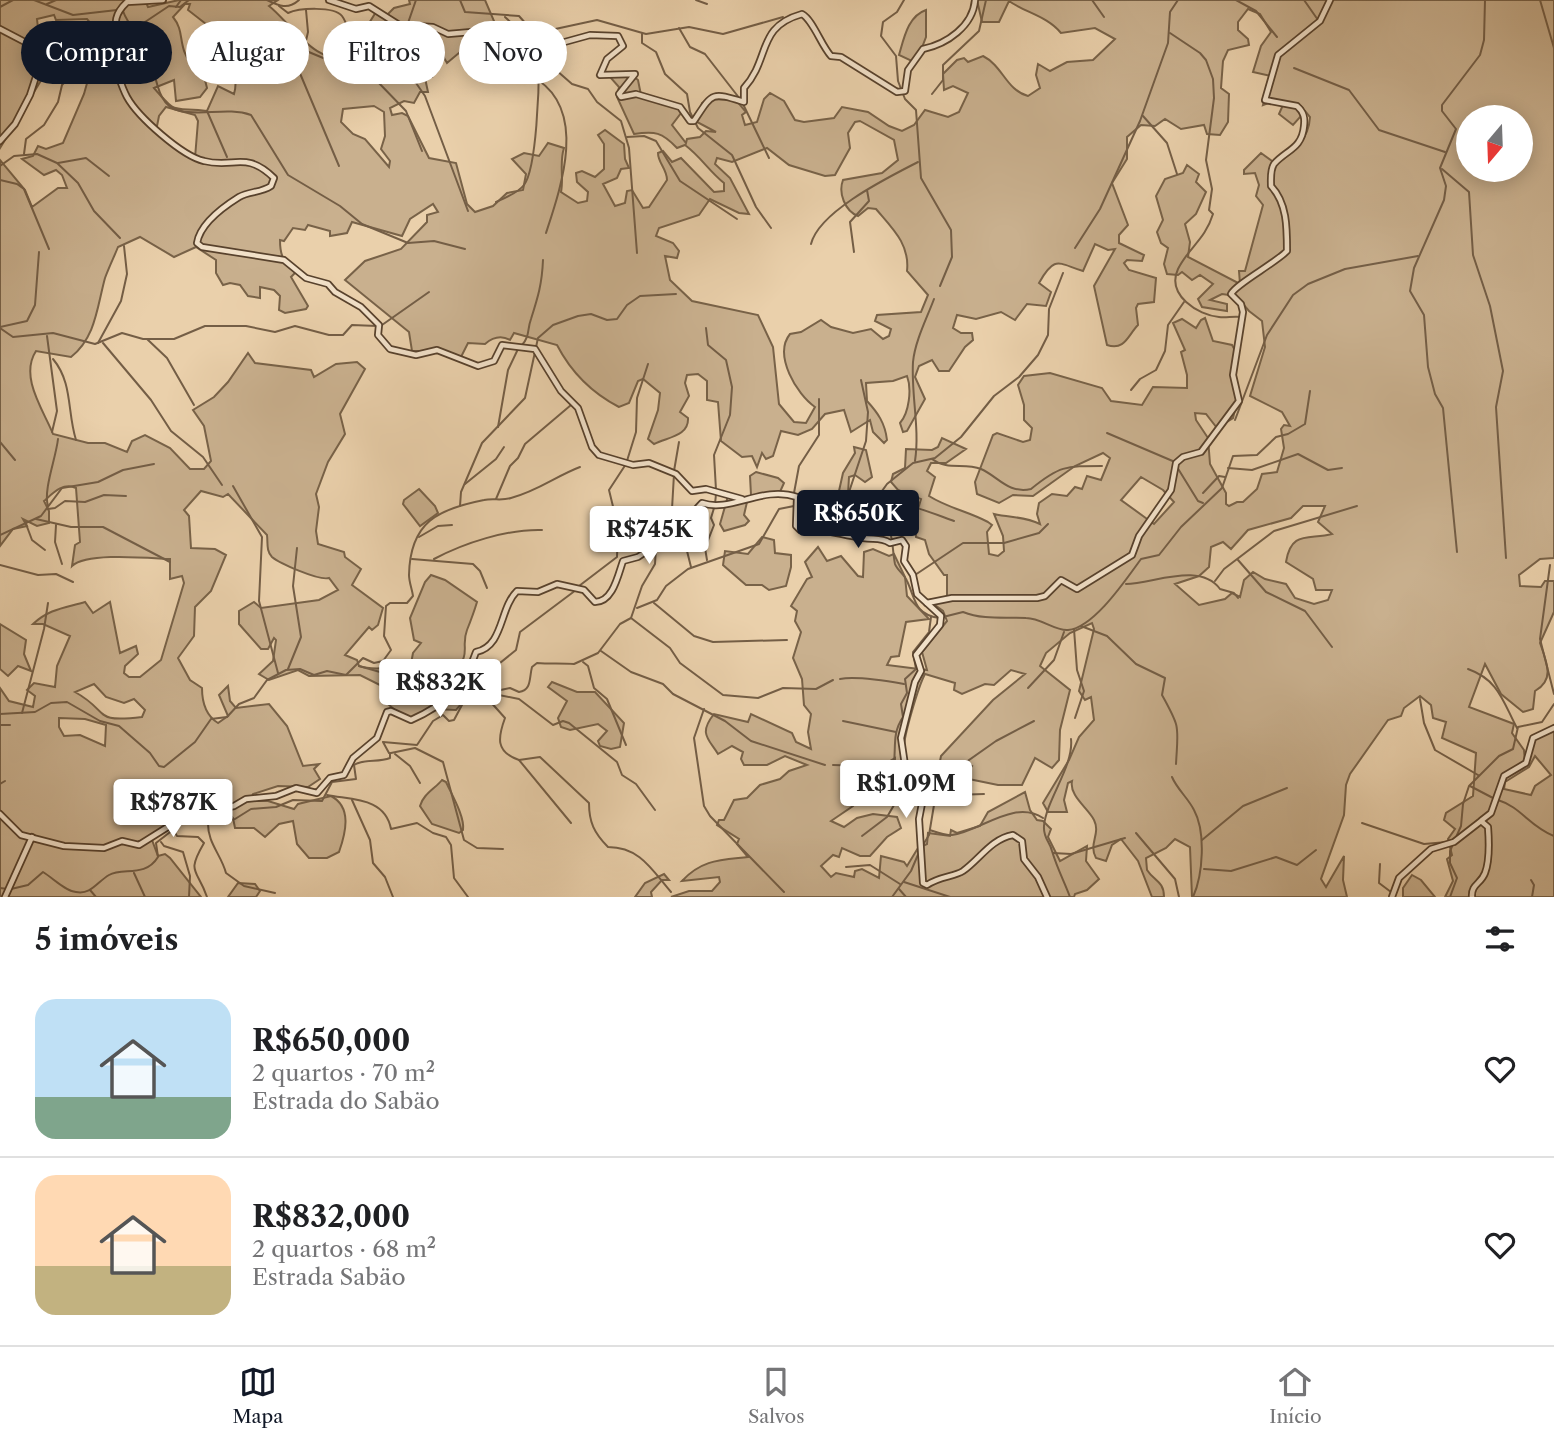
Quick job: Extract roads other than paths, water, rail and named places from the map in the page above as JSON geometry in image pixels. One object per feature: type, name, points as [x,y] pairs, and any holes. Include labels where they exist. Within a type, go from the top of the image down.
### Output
[{"type":"street","points":[[115,21],[122,6],[127,2],[163,0]]},
{"type":"street","points":[[329,0],[356,9],[369,5],[399,25],[433,27],[449,34],[483,31],[532,35],[561,43],[590,35],[618,36],[623,46],[607,59],[599,73],[604,76],[635,74],[619,94],[621,97],[636,94],[680,107],[690,121],[694,121],[702,105],[709,99],[732,96],[744,102],[744,88],[752,78],[772,32],[782,19],[802,13],[807,16],[821,45],[831,56],[841,57],[897,92],[905,91],[908,71],[923,49],[941,45],[972,18],[975,0]]},
{"type":"street","points":[[927,603],[952,598],[1037,598],[1045,596],[1061,580],[1077,589],[1086,585],[1132,555],[1139,536],[1171,490],[1176,463],[1183,457],[1201,452],[1239,401],[1233,375],[1243,312],[1241,304],[1231,294],[1234,287],[1272,265],[1287,251],[1285,207],[1282,198],[1271,186],[1271,172],[1274,164],[1298,145],[1303,133],[1304,115],[1297,106],[1265,101],[1277,58],[1286,47],[1320,21],[1330,0]]},
{"type":"street","points":[[0,29],[21,40]]},
{"type":"street","points":[[0,141],[15,124],[34,84]]},
{"type":"street","points":[[122,84],[127,96],[142,116],[194,158],[206,162],[241,160],[256,165],[274,178],[271,186],[263,192],[241,196],[204,224],[197,243],[202,247],[284,260],[306,278],[328,284],[335,292],[361,307],[379,325],[378,335],[390,349],[416,355],[437,350],[478,366],[494,361],[502,345],[535,349],[561,391],[578,408],[592,447],[599,455],[634,465],[649,463],[676,474],[692,491],[706,489],[743,499],[754,499],[774,492],[794,495],[798,498],[796,526],[800,530],[825,528],[864,538],[879,538],[890,543],[902,540],[905,546],[904,561],[913,575],[917,594],[940,614],[942,621],[916,655],[921,671],[915,682],[901,738],[906,770],[890,795],[896,798],[924,793],[919,819],[922,881],[927,885],[941,876],[960,873],[995,842],[1013,835],[1022,841],[1024,859],[1038,877],[1048,897]]},
{"type":"street","points":[[0,814],[18,833],[77,849],[104,848],[122,841],[139,845],[174,821],[234,806],[246,799],[276,796],[296,788],[317,793],[328,779],[344,775],[353,758],[377,738],[387,712],[391,711],[411,720],[442,704],[466,680],[474,666],[475,654],[492,644],[506,608],[519,590],[538,592],[557,584],[582,589],[596,602],[603,602],[608,598],[621,573],[623,561],[638,557],[650,549],[653,529],[677,530],[702,503],[718,506],[743,499]]},
{"type":"street","points":[[1472,897],[1473,888],[1483,878],[1487,867],[1489,815],[1504,776],[1526,763],[1534,738],[1554,729]]},
{"type":"street","points":[[1392,897],[1401,876],[1417,865],[1431,849],[1454,842],[1489,815]]},
{"type":"street","points":[[1481,821],[1488,827]]},
{"type":"street","points":[[5,897],[32,837]]},
{"type":"waterway","points":[[0,7],[13,0]]},
{"type":"waterway","points":[[34,0],[73,15],[117,10]]},
{"type":"waterway","points":[[47,4],[56,0]]},
{"type":"waterway","points":[[176,7],[181,0]]},
{"type":"waterway","points":[[146,21],[169,6],[180,7],[189,0]]},
{"type":"waterway","points":[[267,0],[283,6],[299,0]]},
{"type":"waterway","points":[[409,21],[416,0]]},
{"type":"waterway","points":[[460,0],[465,12],[519,16],[527,25],[546,31],[597,20],[646,34],[689,27],[723,34],[783,17]]},
{"type":"waterway","points":[[696,0],[707,4]]},
{"type":"waterway","points":[[904,0],[897,12],[883,22],[881,36],[896,56],[898,81],[905,99],[916,110],[921,178],[951,230],[952,257],[940,286]]},
{"type":"waterway","points":[[932,94],[943,80],[943,65],[979,31],[986,0]]},
{"type":"waterway","points":[[1092,0],[1104,17]]},
{"type":"waterway","points":[[1075,248],[1100,209],[1140,121],[1168,43],[1170,12],[1178,0]]},
{"type":"waterway","points":[[1236,0],[1256,11],[1277,37]]},
{"type":"waterway","points":[[1304,0],[1318,20]]},
{"type":"waterway","points":[[1457,552],[1443,408],[1435,394],[1428,367],[1424,315],[1410,291],[1414,268],[1444,200],[1446,186],[1440,168],[1456,129],[1442,111],[1442,105],[1480,55],[1484,40],[1485,0]]},
{"type":"waterway","points":[[1540,0],[1554,48]]},
{"type":"waterway","points":[[279,6],[288,13],[316,9],[332,11],[342,16],[345,21]]},
{"type":"waterway","points":[[306,10],[308,32],[299,71],[339,166]]},
{"type":"waterway","points":[[123,11],[150,55],[160,94],[171,108],[189,112],[233,112],[251,115],[288,175],[340,206],[362,224],[408,243],[434,241],[465,249]]},
{"type":"waterway","points":[[505,17],[520,31],[534,58],[548,63],[572,84],[588,89],[597,102],[621,121],[629,148],[637,253]]},
{"type":"waterway","points":[[679,28],[690,47],[705,54],[740,99]]},
{"type":"waterway","points":[[1170,33],[1206,60],[1213,79],[1214,98],[1206,160],[1212,189],[1209,210],[1213,214],[1206,230],[1178,269],[1176,287],[1186,302],[1202,312],[1219,317],[1241,317]]},
{"type":"waterway","points":[[642,34],[642,43],[656,52],[665,74],[687,94],[690,112],[698,128],[732,155],[756,207],[771,228]]},
{"type":"waterway","points":[[309,52],[376,80],[406,111],[422,151]]},
{"type":"waterway","points":[[1294,68],[1349,90],[1379,130],[1445,152]]},
{"type":"waterway","points":[[24,154],[26,139],[44,125],[58,102],[63,84]]},
{"type":"waterway","points":[[417,84],[425,96],[468,211]]},
{"type":"waterway","points":[[496,202],[518,190],[528,176],[532,162],[538,84]]},
{"type":"waterway","points":[[542,84],[553,94],[562,111],[566,131],[563,173],[546,233]]},
{"type":"waterway","points":[[743,104],[769,158]]},
{"type":"waterway","points":[[207,111],[227,157]]},
{"type":"waterway","points":[[1143,116],[1167,143],[1177,174]]},
{"type":"waterway","points":[[627,137],[644,136],[656,141],[680,181],[737,219]]},
{"type":"waterway","points":[[0,166],[14,156],[37,154],[57,163],[78,183],[94,211],[120,238]]},
{"type":"waterway","points":[[58,163],[86,158],[109,176]]},
{"type":"waterway","points":[[811,244],[827,219],[841,208],[918,162]]},
{"type":"waterway","points":[[1442,169],[1469,192],[1473,255],[1490,306],[1503,371],[1496,407],[1506,558]]},
{"type":"waterway","points":[[0,180],[17,184],[24,189],[49,249]]},
{"type":"waterway","points":[[854,252],[850,222],[869,201],[867,190]]},
{"type":"waterway","points":[[98,343],[121,301],[127,274],[124,246]]},
{"type":"waterway","points":[[0,327],[27,321],[35,305],[39,252]]},
{"type":"waterway","points":[[1235,420],[1267,335],[1293,295],[1308,284],[1345,269],[1418,256]]},
{"type":"waterway","points":[[522,345],[538,297],[543,260]]},
{"type":"waterway","points":[[867,512],[887,484],[913,463],[935,458],[961,437],[994,396],[1019,377],[1038,355],[1048,335],[1049,309],[1063,273]]},
{"type":"waterway","points":[[382,325],[429,292]]},
{"type":"waterway","points":[[460,506],[461,492],[482,443],[525,398],[538,338],[553,325],[578,316],[591,314],[607,320],[617,319],[627,305],[640,296],[676,294]]},
{"type":"waterway","points":[[915,461],[917,436],[913,362],[934,299]]},
{"type":"waterway","points":[[1131,390],[1140,379],[1156,370],[1165,351],[1168,325],[1184,302]]},
{"type":"waterway","points":[[0,328],[13,337],[53,333],[95,344],[122,333],[143,339],[174,339],[205,326],[246,326],[275,332],[295,326],[329,335],[343,335],[352,325],[377,326]]},
{"type":"waterway","points":[[706,328],[708,345],[726,360],[732,387],[730,415],[714,455],[716,490]]},
{"type":"waterway","points":[[47,336],[57,411],[52,432]]},
{"type":"waterway","points":[[147,339],[167,358],[194,405]]},
{"type":"waterway","points":[[103,343],[151,400],[171,431],[203,457],[222,485]]},
{"type":"waterway","points":[[498,427],[508,370],[518,349]]},
{"type":"waterway","points":[[53,359],[67,388],[76,440]]},
{"type":"waterway","points":[[579,586],[617,557],[618,527],[609,490],[626,464],[636,432],[637,398],[648,364]]},
{"type":"waterway","points":[[845,504],[866,441],[868,412],[861,380]]},
{"type":"waterway","points":[[943,617],[963,612],[986,617],[1032,619],[1063,630],[1078,627],[1088,621],[1109,601],[1141,559],[1159,555],[1181,527],[1222,488],[1233,456],[1257,455],[1276,437],[1288,434],[1305,424],[1310,391]]},
{"type":"waterway","points":[[799,502],[799,496],[794,493],[799,466],[819,435],[819,399]]},
{"type":"waterway","points":[[496,499],[510,466],[518,458],[525,444],[571,405]]},
{"type":"waterway","points":[[1107,433],[1175,462]]},
{"type":"waterway","points":[[48,506],[48,483],[58,439]]},
{"type":"waterway","points":[[0,442],[15,460]]},
{"type":"waterway","points":[[674,471],[679,442]]},
{"type":"waterway","points":[[465,484],[496,459],[504,447]]},
{"type":"waterway","points":[[1228,468],[1252,470],[1298,454],[1328,470],[1342,468]]},
{"type":"waterway","points":[[932,459],[944,465],[981,469],[1010,487],[1023,490],[1031,489],[1063,469],[1102,466]]},
{"type":"waterway","points":[[0,535],[41,516],[62,488],[98,482],[123,470],[154,464]]},
{"type":"waterway","points":[[0,714],[35,712],[51,703],[67,702],[100,721],[119,726],[150,753],[159,766],[164,767],[195,742],[211,719],[227,717],[239,704],[254,698],[267,680],[286,670],[300,669],[314,675],[327,671],[346,675],[363,658],[374,663],[383,661],[391,650],[384,636],[386,606],[390,603],[407,603],[413,596],[409,578],[411,557],[421,530],[430,521],[453,508],[487,499],[508,499],[521,495],[580,467]]},
{"type":"waterway","points":[[1177,467],[1198,501],[1203,503]]},
{"type":"waterway","points":[[660,527],[672,509],[674,474]]},
{"type":"waterway","points":[[1203,493],[1219,476],[1225,477]]},
{"type":"waterway","points":[[233,486],[262,537],[259,601],[278,673]]},
{"type":"waterway","points":[[715,504],[716,494]]},
{"type":"waterway","points":[[48,509],[65,501],[85,502],[104,495],[126,496]]},
{"type":"waterway","points":[[873,503],[904,505],[954,521]]},
{"type":"waterway","points":[[637,608],[657,600],[666,586],[688,569],[759,544],[779,509],[794,506]]},
{"type":"waterway","points":[[798,506],[849,506],[877,516],[888,527],[895,564],[906,579],[920,610],[939,618]]},
{"type":"waterway","points":[[1215,581],[1224,569],[1274,531],[1357,506]]},
{"type":"waterway","points":[[707,560],[705,548],[714,525],[711,518],[714,508]]},
{"type":"waterway","points":[[691,567],[686,547],[701,510]]},
{"type":"waterway","points":[[36,519],[71,527],[103,527],[170,562]]},
{"type":"waterway","points":[[26,524],[32,540],[45,550]]},
{"type":"waterway","points":[[915,575],[963,543],[1004,543],[1039,533],[1048,524]]},
{"type":"waterway","points":[[56,525],[55,542],[62,564]]},
{"type":"waterway","points":[[419,537],[438,526],[452,525]]},
{"type":"waterway","points":[[434,559],[486,538],[542,530]]},
{"type":"waterway","points":[[472,699],[477,703],[496,691],[510,688],[523,691],[529,683],[532,667],[537,663],[574,664],[598,653],[620,624],[631,618],[642,586],[655,564],[657,531]]},
{"type":"waterway","points":[[288,669],[301,637],[293,586],[297,548]]},
{"type":"waterway","points":[[412,559],[473,564],[480,571],[487,588]]},
{"type":"waterway","points":[[1238,560],[1266,592],[1305,611],[1332,647]]},
{"type":"waterway","points":[[0,565],[38,575],[56,574],[73,582]]},
{"type":"waterway","points":[[1550,565],[1540,639],[1554,694]]},
{"type":"waterway","points":[[1126,584],[1189,575],[1211,581],[1238,598]]},
{"type":"waterway","points":[[389,753],[383,742],[417,745],[433,721],[443,715],[449,721],[454,720],[463,703],[477,694],[495,667],[516,650],[520,632],[576,590]]},
{"type":"waterway","points":[[22,713],[48,603]]},
{"type":"waterway","points":[[654,603],[694,636],[713,642],[787,640]]},
{"type":"waterway","points":[[900,779],[892,774],[895,738],[903,717],[901,704],[907,693],[905,679],[916,669],[913,652],[929,632],[931,617]]},
{"type":"waterway","points":[[631,618],[670,648],[680,663],[723,695],[758,698],[783,688],[816,689],[833,680]]},
{"type":"waterway","points":[[1081,626],[1107,636],[1136,664],[1165,678],[1162,695],[1177,728],[1176,764]]},
{"type":"waterway","points":[[1074,629],[1077,670],[1084,691],[1075,718]]},
{"type":"waterway","points":[[1028,688],[1054,660],[1064,632]]},
{"type":"waterway","points":[[601,651],[631,672],[663,684],[673,694],[725,721],[751,741],[825,765]]},
{"type":"waterway","points":[[583,662],[588,666],[594,688],[607,699],[626,745]]},
{"type":"waterway","points":[[359,666],[401,678]]},
{"type":"waterway","points":[[1468,669],[1487,679],[1499,693],[1517,728]]},
{"type":"waterway","points":[[840,679],[862,678],[904,684]]},
{"type":"waterway","points":[[494,694],[519,699],[553,725],[563,721],[569,723],[617,762],[622,775],[636,784],[655,810]]},
{"type":"waterway","points":[[488,699],[505,718],[500,738],[502,748],[511,757],[519,760],[571,823]]},
{"type":"waterway","points":[[1420,699],[1424,723],[1435,750],[1478,775]]},
{"type":"waterway","points":[[1450,897],[1457,878],[1450,863],[1450,851],[1461,826],[1463,804],[1469,786],[1499,756],[1513,749],[1518,727],[1542,722],[1554,704]]},
{"type":"waterway","points":[[704,709],[694,738],[704,806],[710,816],[784,892]]},
{"type":"waterway","points":[[843,721],[896,732]]},
{"type":"waterway","points":[[935,784],[996,741],[1034,721]]},
{"type":"waterway","points":[[0,725],[10,725]]},
{"type":"waterway","points":[[1070,897],[1044,826],[1049,805],[1068,760],[1071,739]]},
{"type":"waterway","points":[[391,753],[415,748],[443,762],[464,840],[477,848],[503,849]]},
{"type":"waterway","points":[[11,889],[28,885],[43,872],[68,889],[86,892],[109,875],[147,868],[158,857],[156,843],[183,822],[235,819],[251,809],[276,807],[293,800],[322,801],[332,782],[356,779],[354,765],[390,758],[390,753]]},
{"type":"waterway","points":[[395,754],[410,766],[420,783]]},
{"type":"waterway","points":[[519,760],[540,757],[589,803],[593,827],[608,847],[637,855],[671,892]]},
{"type":"waterway","points":[[833,765],[894,767]]},
{"type":"waterway","points":[[1172,777],[1194,810],[1202,841],[1201,866],[1193,897]]},
{"type":"waterway","points":[[904,779],[924,779],[935,784]]},
{"type":"waterway","points":[[900,795],[903,780]]},
{"type":"waterway","points":[[0,784],[5,781]]},
{"type":"waterway","points":[[1470,786],[1493,798]]},
{"type":"waterway","points":[[923,845],[929,835],[937,787]]},
{"type":"waterway","points":[[938,788],[953,795],[984,794]]},
{"type":"waterway","points":[[1202,840],[1243,806],[1287,788]]},
{"type":"waterway","points":[[327,795],[374,805],[388,819],[391,829],[417,823],[446,837],[451,845],[454,878],[468,897]]},
{"type":"waterway","points":[[352,800],[370,840],[373,863],[385,877],[393,897]]},
{"type":"waterway","points":[[862,836],[887,817],[897,800]]},
{"type":"waterway","points":[[1498,800],[1513,807],[1538,828],[1554,836]]},
{"type":"waterway","points":[[930,830],[952,835],[1021,812],[1043,818]]},
{"type":"waterway","points":[[208,821],[212,842],[226,873],[244,886],[275,893]]},
{"type":"waterway","points":[[1362,823],[1424,844],[1447,842]]},
{"type":"waterway","points":[[174,831],[177,836],[198,837],[204,843],[194,866],[207,897]]},
{"type":"waterway","points":[[1136,833],[1175,879],[1179,897]]},
{"type":"waterway","points":[[1053,853],[1071,854],[1125,838]]},
{"type":"waterway","points":[[161,842],[164,846],[183,852],[190,876],[189,897]]},
{"type":"waterway","points":[[892,897],[911,871],[920,850]]},
{"type":"waterway","points":[[1204,869],[1231,871],[1276,857],[1297,865],[1316,850]]},
{"type":"waterway","points":[[1380,864],[1379,883],[1391,892]]},
{"type":"waterway","points":[[846,867],[870,865],[900,884]]},
{"type":"waterway","points":[[134,873],[145,897]]},
{"type":"waterway","points":[[1531,880],[1534,885],[1532,897]]},
{"type":"waterway","points":[[904,882],[950,897]]},
{"type":"waterway","points":[[0,888],[8,889]]},
{"type":"waterway","points":[[899,889],[906,897]]},
{"type":"waterway","points":[[90,890],[96,897]]}]
